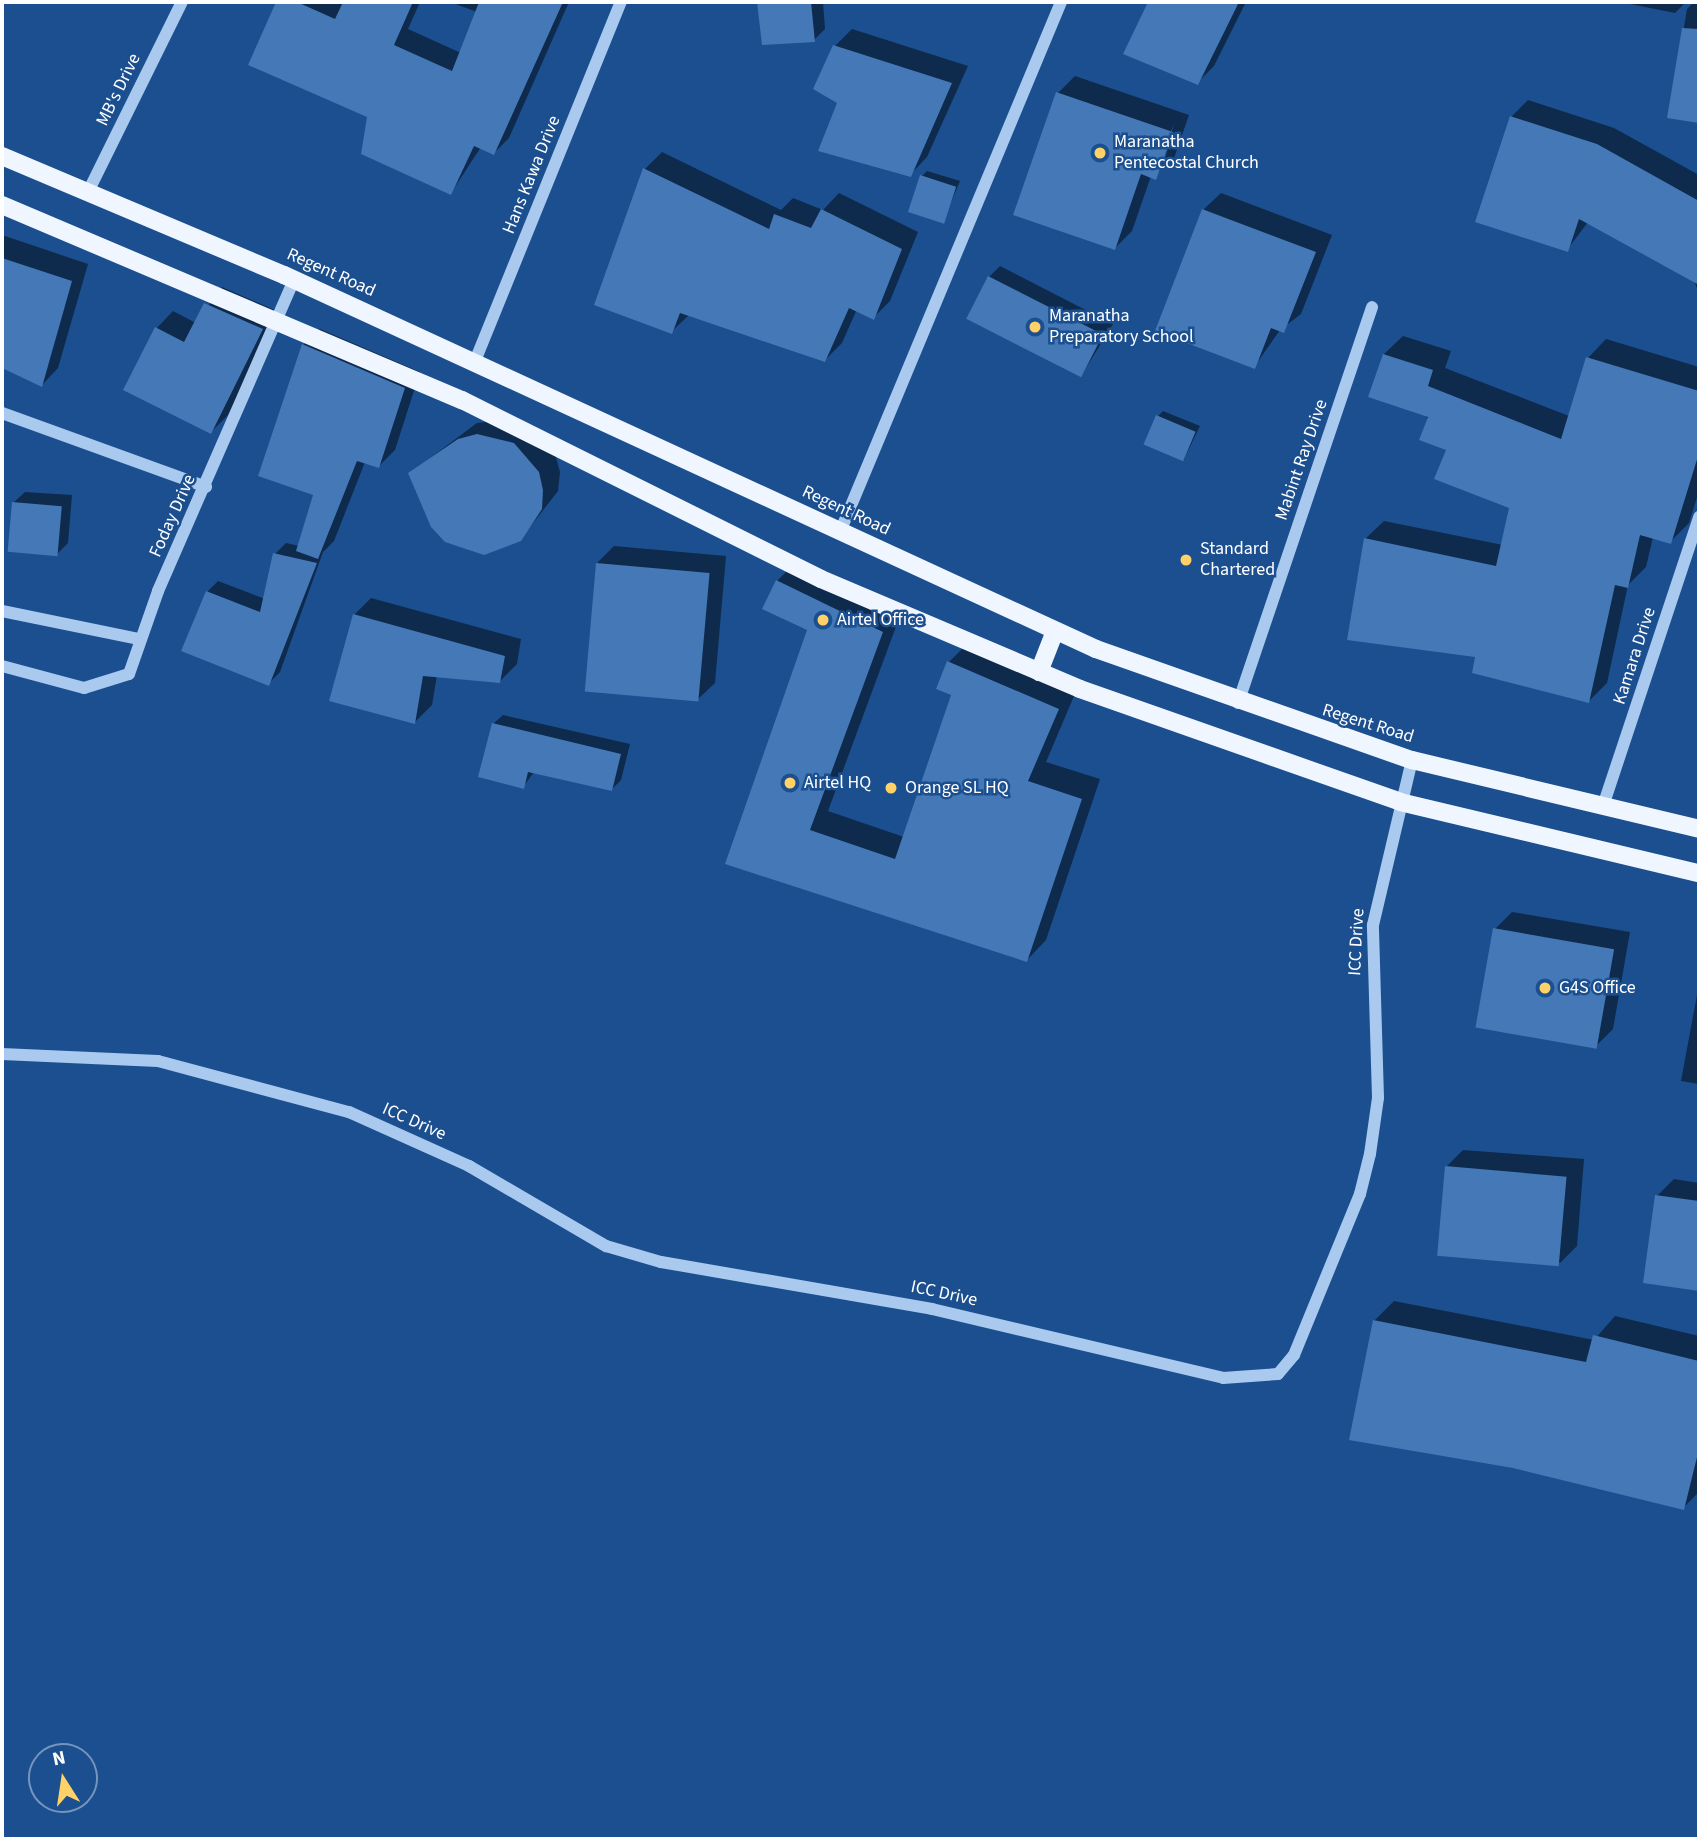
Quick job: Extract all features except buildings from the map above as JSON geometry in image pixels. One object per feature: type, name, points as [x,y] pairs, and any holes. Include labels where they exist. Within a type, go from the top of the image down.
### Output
[{"type":"main road","name":"Regent Road","points":[[2,156],[294,280],[475,361],[1055,631],[1238,704],[1412,760],[1699,829]]},
{"type":"main road","points":[[2,205],[463,400],[821,579],[1039,672],[1223,744],[1400,802],[1699,873]]},
{"type":"main road","points":[[1039,672],[1055,631]]},
{"type":"street","name":"MB's Drive","points":[[87,194],[182,2]]},
{"type":"street","name":"Hans Kawa Drive","points":[[475,361],[621,2]]},
{"type":"street","points":[[840,532],[1061,2]]},
{"type":"street","name":"Foday Drive","points":[[2,666],[100,687],[129,674],[138,639],[206,488],[294,280]]},
{"type":"street","name":"Mabint Ray Drive","points":[[1238,704],[1372,307]]},
{"type":"street","points":[[2,414],[206,488]]},
{"type":"street","name":"Kamara Drive","points":[[1603,806],[1699,517]]},
{"type":"street","points":[[2,611],[138,639]]},
{"type":"street","name":"ICC Drive","points":[[2,1054],[158,1061],[349,1112],[469,1166],[606,1246],[661,1262],[932,1309],[1223,1378],[1278,1374],[1294,1354],[1370,1154],[1378,1098],[1373,925],[1412,760]]},
{"type":"place","name":"Maranatha Pentecostal Church","points":[[1100,153]]},
{"type":"place","name":"Maranatha Preparatory School","points":[[1035,327]]},
{"type":"place","name":"Standard Chartered","points":[[1186,560]]},
{"type":"place","name":"Airtel Office","points":[[823,620]]},
{"type":"place","name":"Airtel HQ","points":[[790,783]]},
{"type":"place","name":"Orange SL HQ","points":[[891,788]]},
{"type":"place","name":"G4S Office","points":[[1545,988]]}]
